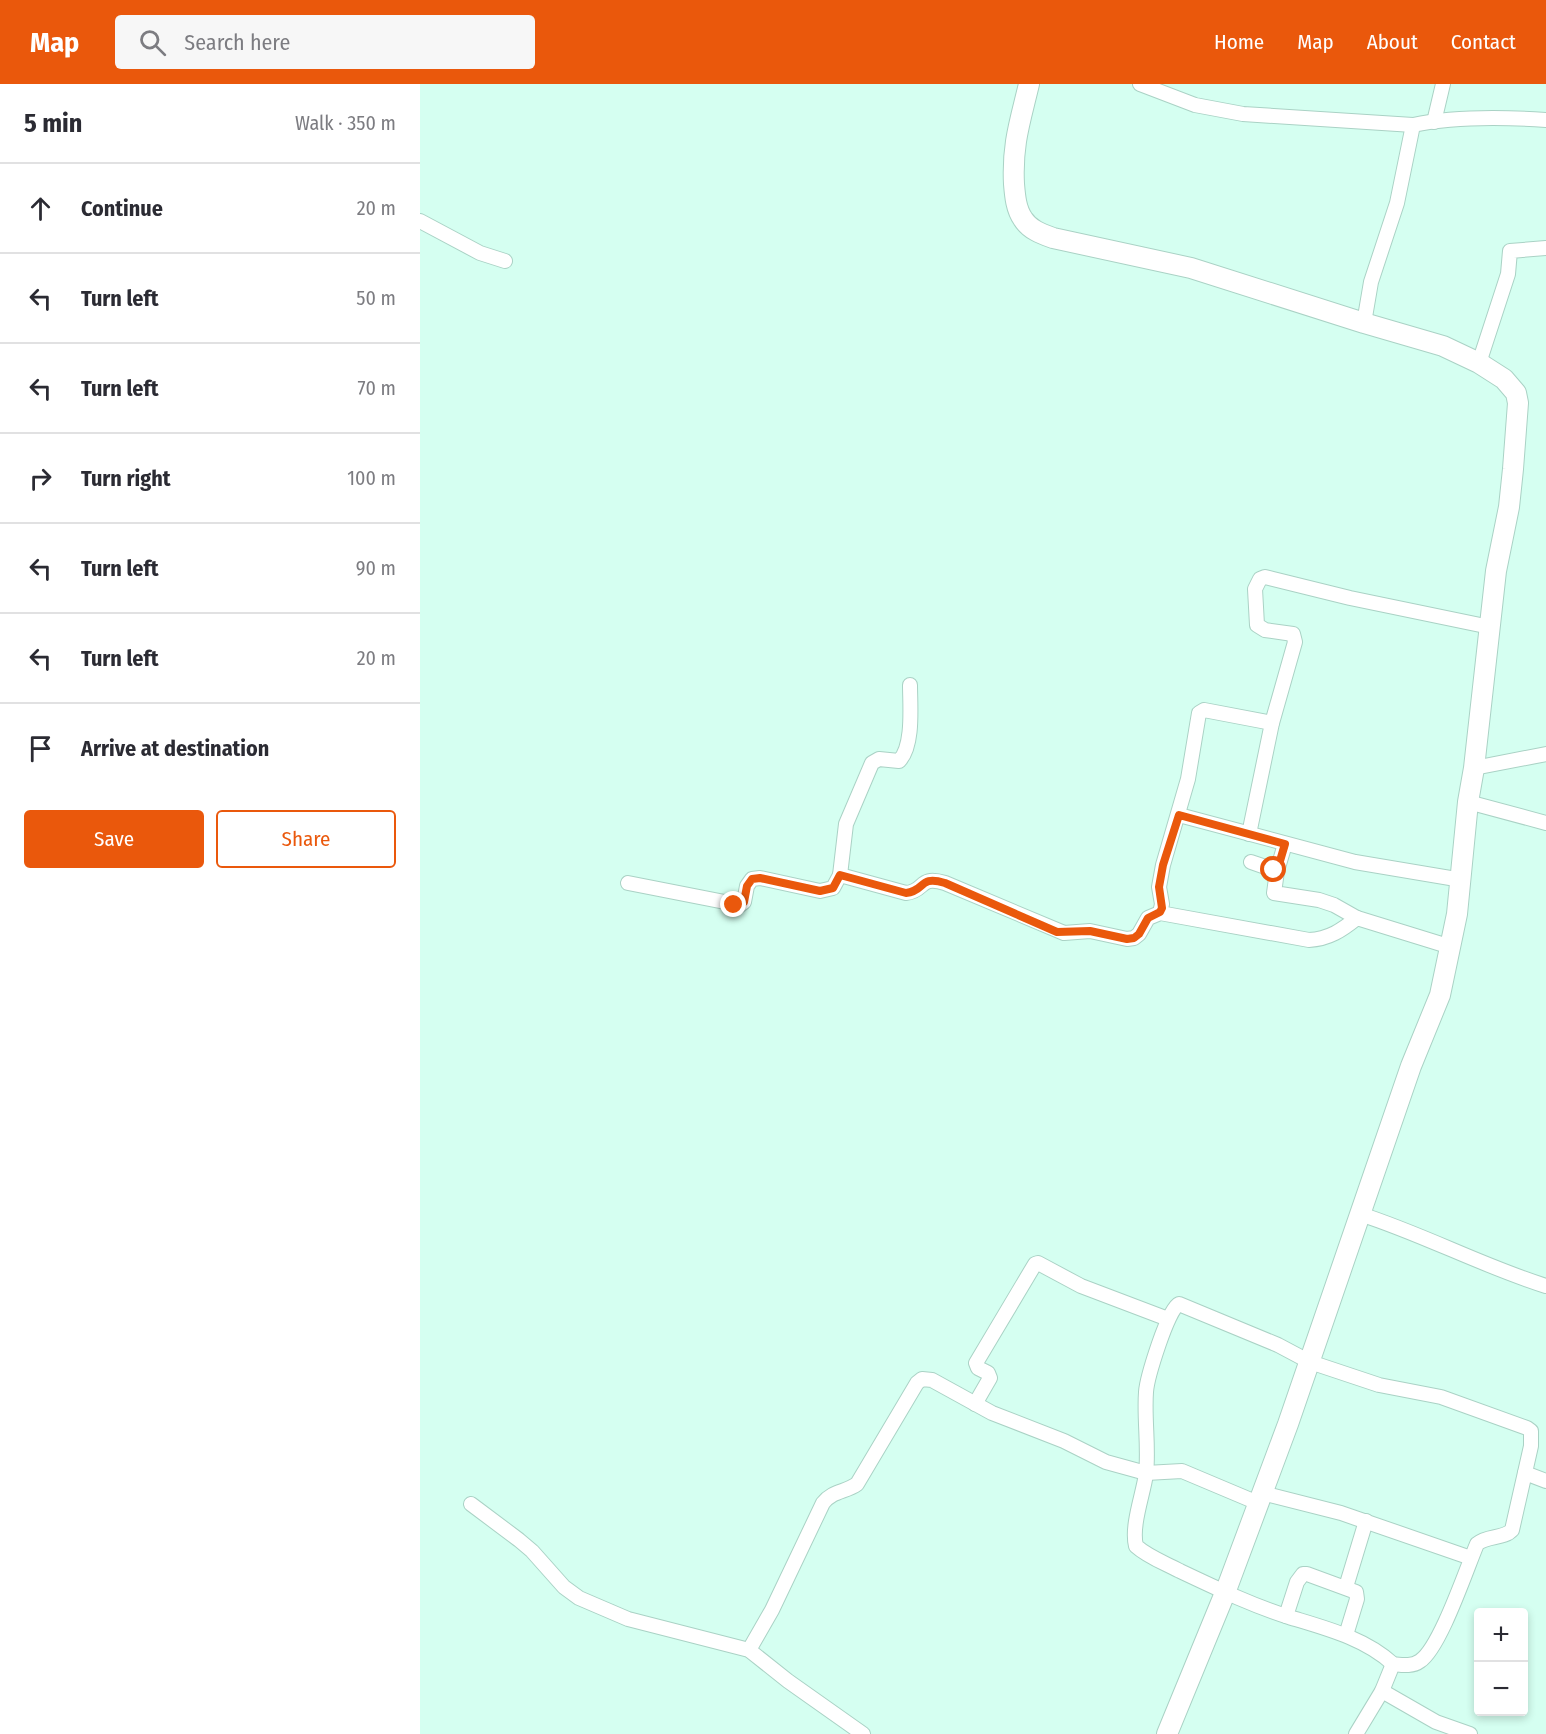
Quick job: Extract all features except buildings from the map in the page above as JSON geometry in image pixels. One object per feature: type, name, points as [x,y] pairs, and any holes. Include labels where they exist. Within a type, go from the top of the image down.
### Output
[{"type":"street","points":[[1029,84],[1018,126],[1013,161],[1018,211],[1023,220],[1034,230],[1053,238],[1191,268],[1443,346],[1499,375],[1512,387],[1518,409],[1512,478],[1496,571],[1474,768],[1468,802],[1462,880],[1455,930],[1437,1004],[1411,1066],[1310,1362],[1225,1593],[1167,1734]]},
{"type":"street","points":[[1140,84],[1195,105],[1243,114],[1329,122],[1413,125],[1492,118],[1546,120]]},
{"type":"street","points":[[1434,122],[1443,84]]},
{"type":"street","points":[[1364,323],[1371,282],[1397,203],[1413,125]]},
{"type":"street","points":[[420,221],[480,253],[505,261]]},
{"type":"street","points":[[1479,363],[1508,274],[1510,250],[1546,248]]},
{"type":"street","points":[[1249,834],[1272,723],[1295,642],[1294,636],[1290,633],[1265,630],[1257,625],[1255,589],[1260,579],[1265,577],[1350,598],[1490,627]]},
{"type":"street","points":[[627,883],[740,905],[744,902],[747,886],[752,879],[760,878],[820,891],[833,888],[840,875],[846,824],[872,763],[879,759],[899,760],[906,748],[910,722],[910,685]]},
{"type":"street","points":[[1160,912],[1162,904],[1159,887],[1163,865],[1188,779],[1196,721],[1200,711],[1272,723]]},
{"type":"street","points":[[1474,768],[1546,754]]},
{"type":"street","points":[[1468,802],[1546,823]]},
{"type":"street","points":[[1179,815],[1355,862],[1462,880]]},
{"type":"street","points":[[1285,844],[1277,871],[1274,893],[1319,900],[1358,918],[1450,947]]},
{"type":"street","points":[[1251,862],[1277,871]]},
{"type":"street","points":[[840,875],[906,893],[913,892],[925,881],[938,881],[1057,932],[1090,931],[1127,939],[1139,934],[1148,918],[1160,912],[1309,939],[1330,936],[1358,918]]},
{"type":"street","points":[[1360,1214],[1414,1233],[1508,1274],[1546,1286]]},
{"type":"street","points":[[975,1404],[990,1378],[988,1373],[978,1368],[976,1363],[1035,1264],[1038,1263],[1092,1290],[1168,1319]]},
{"type":"street","points":[[1176,1305],[1185,1306],[1278,1345],[1310,1362],[1379,1385],[1441,1397],[1531,1431],[1532,1438],[1512,1530],[1508,1534],[1482,1540],[1477,1544],[1436,1643],[1419,1662],[1412,1665],[1393,1664],[1346,1635],[1225,1593],[1147,1555],[1136,1546],[1136,1525],[1146,1473],[1146,1389],[1161,1335],[1168,1319],[1176,1305]]},
{"type":"street","points":[[749,1650],[772,1610],[823,1503],[832,1494],[845,1491],[857,1484],[917,1383],[922,1379],[932,1380],[975,1404],[1081,1448],[1106,1462],[1146,1473],[1182,1471],[1260,1498],[1366,1521],[1471,1558]]},
{"type":"street","points":[[1525,1473],[1546,1480]]},
{"type":"street","points":[[471,1504],[532,1551],[564,1587],[579,1598],[628,1619],[749,1650],[788,1681],[863,1734]]},
{"type":"street","points":[[1346,1587],[1366,1521]]},
{"type":"street","points":[[1286,1616],[1297,1582],[1303,1574],[1346,1587],[1354,1590],[1357,1595],[1346,1635]]},
{"type":"street","points":[[1356,1734],[1382,1691],[1393,1664]]},
{"type":"street","points":[[1382,1691],[1436,1722],[1463,1733]]},
{"type":"route","points":[[734,905],[744,902],[748,881],[752,879],[760,878],[827,891],[833,888],[840,875],[906,893],[913,892],[925,881],[930,880],[945,883],[1057,932],[1080,930],[1127,939],[1134,938],[1139,934],[1148,918],[1160,912],[1162,908],[1159,887],[1163,865],[1179,815],[1285,844],[1277,871],[1274,870]]}]
